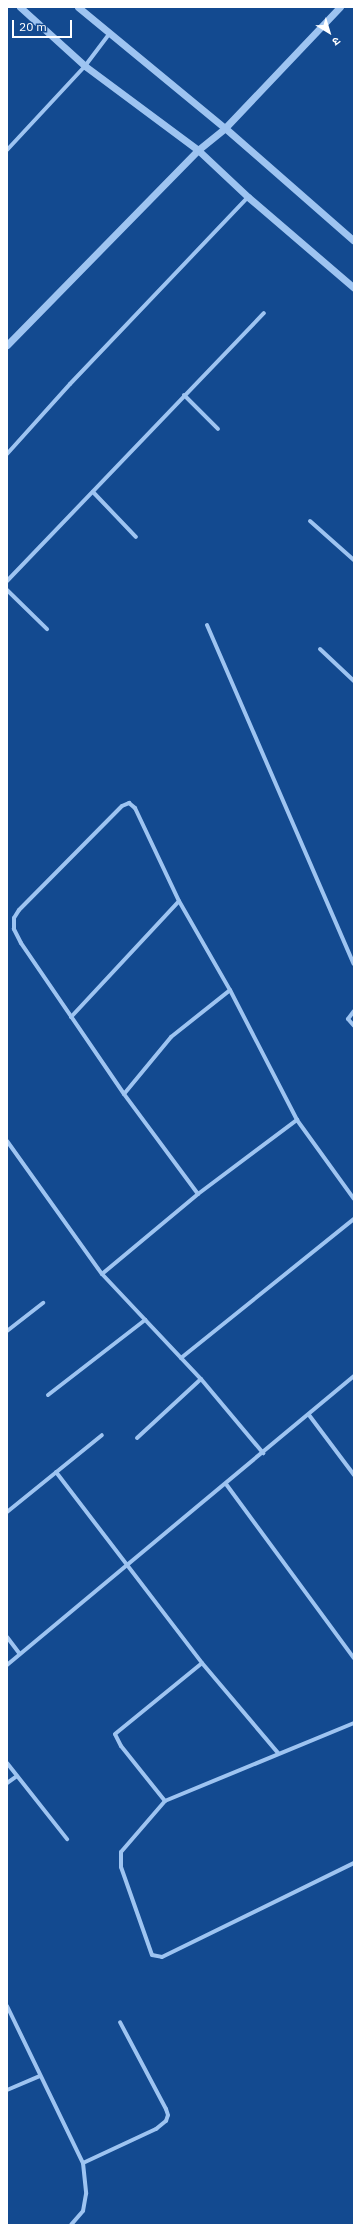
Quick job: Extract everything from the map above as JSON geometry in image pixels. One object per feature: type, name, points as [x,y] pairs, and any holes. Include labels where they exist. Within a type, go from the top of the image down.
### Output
[{"type":"street","points":[[20,7],[85,66],[198,150],[248,197],[354,288]]},
{"type":"street","points":[[78,7],[225,128],[354,241]]},
{"type":"street","points":[[7,345],[198,150],[225,128],[340,7]]},
{"type":"street","points":[[7,150],[85,66],[110,33]]},
{"type":"street","points":[[7,454],[70,384],[248,197]]},
{"type":"street","points":[[7,581],[264,313]]},
{"type":"street","points":[[184,395],[218,429]]},
{"type":"street","points":[[93,492],[136,537]]},
{"type":"street","points":[[310,521],[354,560]]},
{"type":"street","points":[[7,590],[47,629]]},
{"type":"street","points":[[207,625],[354,964]]},
{"type":"street","points":[[320,649],[354,681]]},
{"type":"street","points":[[198,1194],[124,1094],[21,943],[14,929],[14,918],[19,910],[122,806],[129,803],[135,808],[179,901],[230,990],[297,1120],[354,1200]]},
{"type":"street","points":[[71,1017],[179,901]]},
{"type":"street","points":[[124,1094],[171,1037],[230,990]]},
{"type":"street","points":[[354,1010],[348,1019],[354,1026]]},
{"type":"street","points":[[102,1274],[198,1194],[297,1120]]},
{"type":"street","points":[[7,1141],[102,1274],[201,1379],[263,1454]]},
{"type":"street","points":[[181,1358],[354,1219]]},
{"type":"street","points":[[7,1331],[43,1302]]},
{"type":"street","points":[[48,1395],[145,1320]]},
{"type":"street","points":[[7,1665],[263,1454],[354,1376]]},
{"type":"street","points":[[137,1438],[201,1379]]},
{"type":"street","points":[[309,1415],[354,1475]]},
{"type":"street","points":[[7,1512],[102,1435]]},
{"type":"street","points":[[56,1472],[202,1664],[278,1753]]},
{"type":"street","points":[[226,1484],[354,1658]]},
{"type":"street","points":[[7,1637],[20,1654]]},
{"type":"street","points":[[165,1801],[121,1746],[115,1734],[202,1664]]},
{"type":"street","points":[[354,1723],[278,1753],[165,1801],[121,1852],[121,1867],[152,1955],[162,1957],[354,1863]]},
{"type":"street","points":[[7,1763],[67,1839]]},
{"type":"street","points":[[7,1783],[17,1776]]},
{"type":"street","points":[[7,2006],[82,2163],[86,2194],[83,2211],[71,2225]]},
{"type":"street","points":[[82,2163],[156,2129],[166,2121],[168,2115],[120,2022]]},
{"type":"street","points":[[7,2090],[40,2076]]}]
